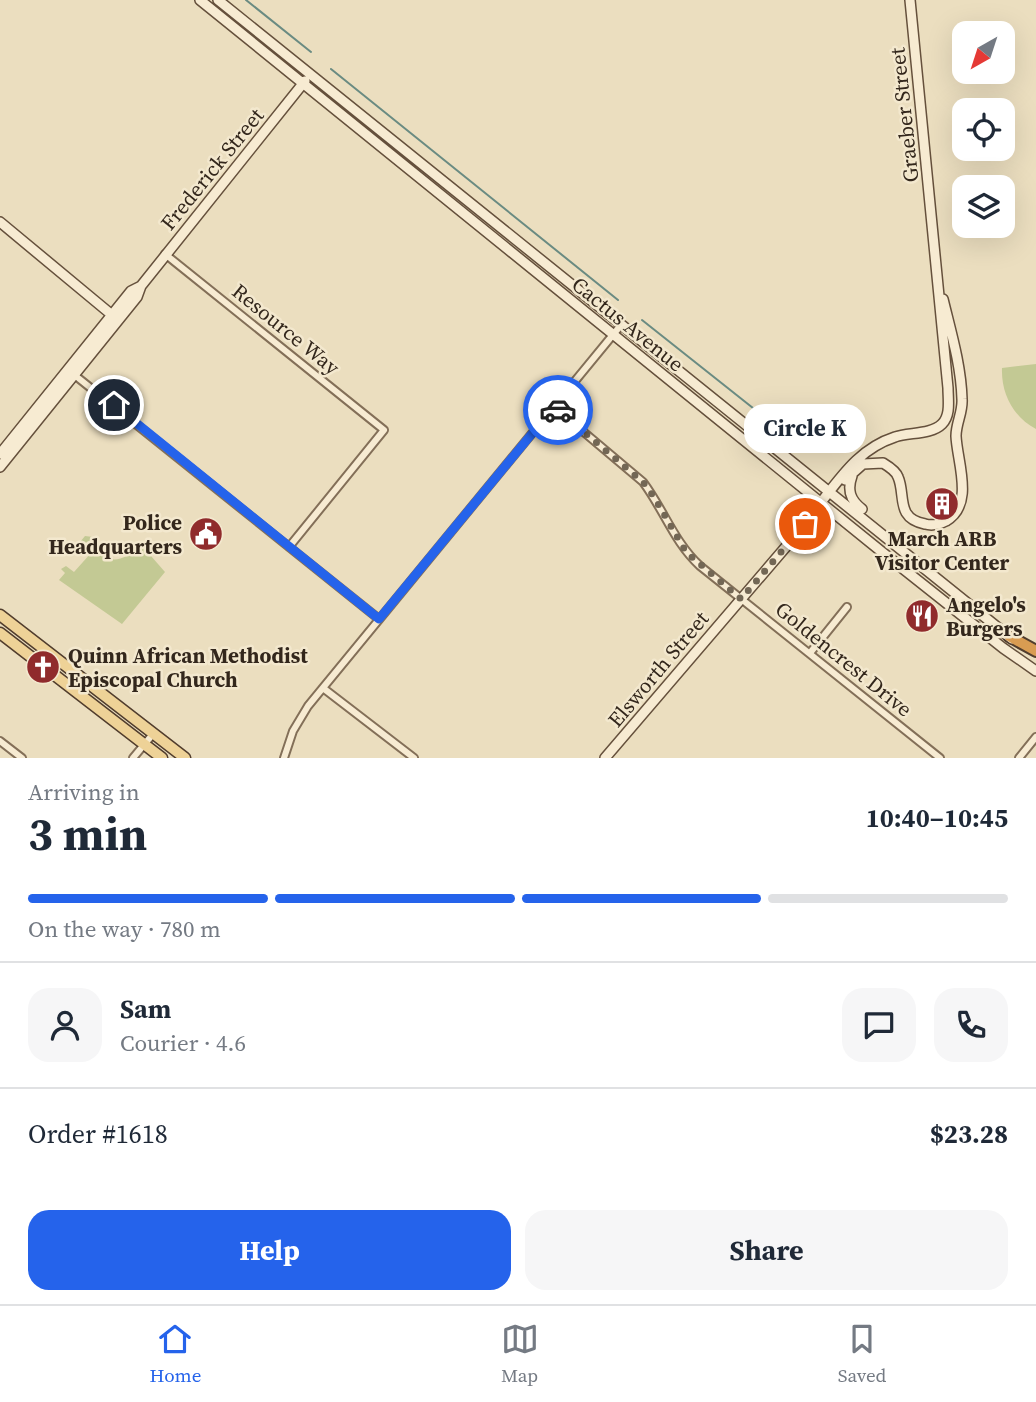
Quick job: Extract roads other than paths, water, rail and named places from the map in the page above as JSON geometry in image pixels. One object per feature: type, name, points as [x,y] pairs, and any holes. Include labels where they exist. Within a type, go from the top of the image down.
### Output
[{"type":"highway","points":[[1009,636],[1036,654]]},
{"type":"main road","name":"Cactus Avenue","points":[[200,0],[882,552],[1036,671]]},
{"type":"main road","name":"Cactus Avenue","points":[[218,0],[1009,636]]},
{"type":"main road","name":"Graeber Street","points":[[832,493],[854,461],[873,446],[901,435],[930,430],[942,425],[947,416],[948,401],[931,231],[933,226],[909,0]]},
{"type":"main road","name":"Frederick Street","points":[[1,462],[29,424],[31,415],[137,297],[141,286],[165,254],[310,75]]},
{"type":"main road","points":[[0,222],[112,315]]},
{"type":"main road","name":"Graeber Street","points":[[886,465],[898,477],[903,507],[912,518],[924,524],[939,524],[951,517],[962,501],[962,478],[956,436],[962,398],[961,374],[942,294],[937,230],[933,226]]},
{"type":"main road","name":"Frederick Street","points":[[1,462],[131,291],[141,286]]},
{"type":"main road","points":[[832,493],[867,462],[898,468]]},
{"type":"main road","points":[[854,471],[850,483],[852,499],[881,532]]},
{"type":"main road","name":"Elsworth Street","points":[[605,758],[832,493]]},
{"type":"main road","points":[[0,615],[185,758]]},
{"type":"main road","points":[[0,633],[162,758]]},
{"type":"street","name":"Resource Way","points":[[165,254],[384,430],[289,547]]},
{"type":"street","points":[[284,758],[298,720],[621,325]]},
{"type":"street","points":[[71,373],[379,619]]},
{"type":"street","name":"Goldencrest Drive","points":[[554,407],[643,482],[686,552],[940,758]]},
{"type":"street","points":[[810,653],[847,607]]},
{"type":"street","points":[[323,688],[415,758]]},
{"type":"street","points":[[133,758],[153,734]]},
{"type":"street","points":[[1019,758],[1036,737]]},
{"type":"street","points":[[0,740],[22,758]]},
{"type":"waterway","points":[[246,0],[311,52]]},
{"type":"waterway","points":[[331,69],[618,300]]},
{"type":"waterway","points":[[642,320],[758,412]]},
{"type":"place","name":"March ARB Visitor Center","points":[[942,504]]},
{"type":"place","name":"Circle K","points":[[805,524]]},
{"type":"place","name":"Police Headquarters","points":[[206,534]]},
{"type":"place","name":"Angelo's Burgers","points":[[922,616]]},
{"type":"place","name":"Quinn African Methodist Episcopal Church","points":[[43,667]]}]
